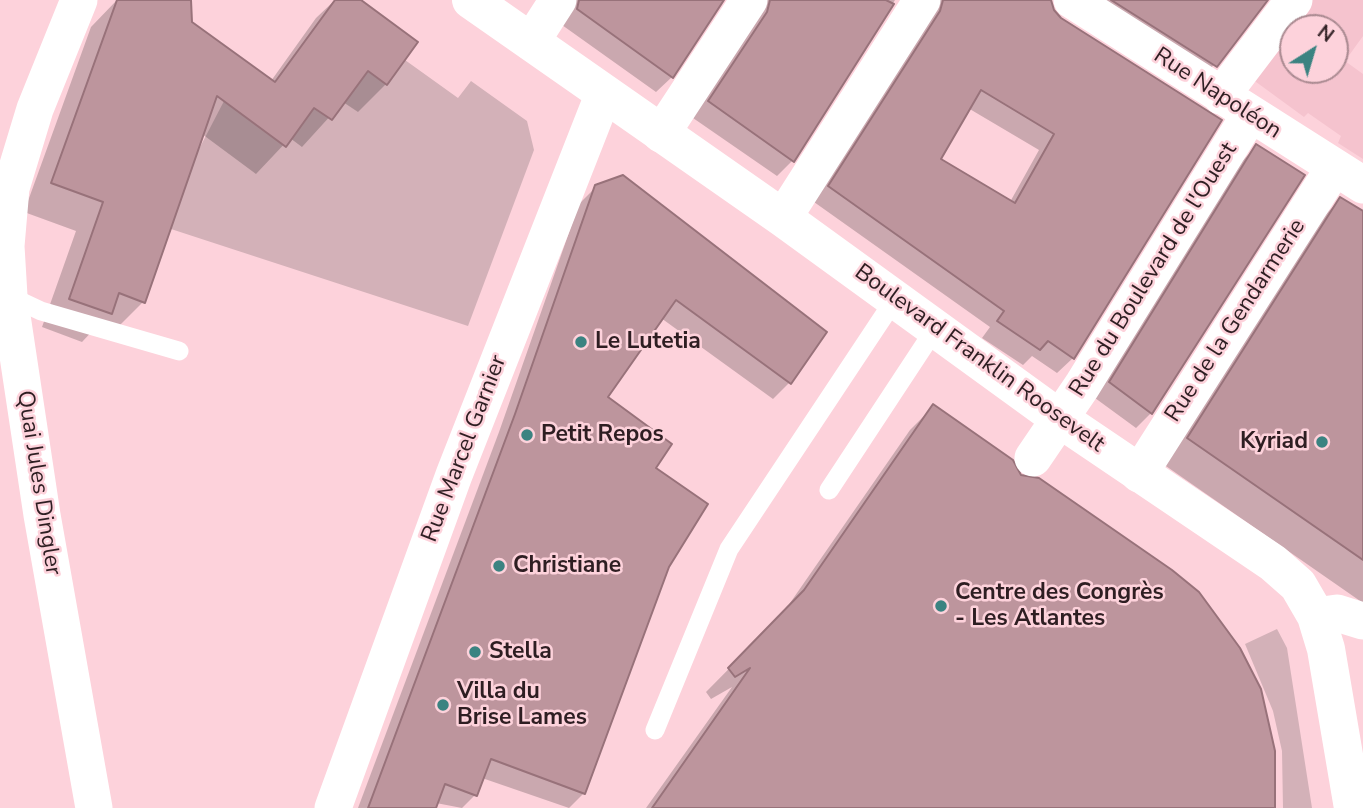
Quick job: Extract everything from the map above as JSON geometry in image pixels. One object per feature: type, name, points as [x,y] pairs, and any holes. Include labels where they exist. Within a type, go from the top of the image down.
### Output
[{"type":"street","name":"Quai Jules Dingler","points":[[79,0],[35,109],[11,188],[6,246],[9,296],[42,515],[94,808]]},
{"type":"street","name":"Boulevard Franklin Roosevelt","points":[[471,0],[783,218],[1060,419],[1273,563],[1298,584],[1316,615],[1326,649],[1353,808]]},
{"type":"street","points":[[531,42],[558,0]]},
{"type":"street","points":[[661,134],[749,0]]},
{"type":"street","points":[[783,218],[922,0]]},
{"type":"street","name":"Rue Napoléon","points":[[1072,0],[1349,176]]},
{"type":"street","name":"Rue du Boulevard de l'Ouest","points":[[1033,458],[1060,419],[1294,0]]},
{"type":"street","name":"Rue Marcel Garnier","points":[[333,808],[454,475],[577,154],[604,93]]},
{"type":"street","name":"Rue de la Gendarmerie","points":[[1139,474],[1349,176]]},
{"type":"street","points":[[1316,615],[1338,613],[1363,621]]},
{"type":"lane","points":[[9,296],[41,311],[179,351]]},
{"type":"lane","points":[[655,730],[729,549],[895,299]]},
{"type":"lane","points":[[829,490],[935,329]]},
{"type":"shaded area","points":[[1308,0],[1363,0],[1363,36],[1349,55],[1349,14],[1298,14]]},
{"type":"shaded area","points":[[1279,41],[1279,84],[1349,84],[1349,64],[1363,74],[1363,159],[1338,143],[1341,136],[1308,113],[1304,117],[1252,79]]},
{"type":"shaded area","points":[[350,59],[387,85],[405,60],[458,98],[471,81],[527,121],[534,150],[468,326],[171,229],[198,151],[224,101],[286,147],[314,108],[332,120],[346,100]]},
{"type":"shaded area","points":[[1277,629],[1287,648],[1312,808],[1283,808],[1282,751],[1273,711],[1245,644]]},
{"type":"building","points":[[117,0],[191,0],[192,22],[275,82],[335,0],[361,0],[418,42],[387,85],[368,71],[332,120],[314,108],[286,147],[217,96],[145,303],[119,293],[112,314],[69,299],[103,202],[51,183]]},
{"type":"building","points":[[579,0],[724,0],[673,78],[577,9]]},
{"type":"building","points":[[770,0],[886,0],[894,4],[794,162],[708,101],[767,12]]},
{"type":"building","points":[[943,0],[1051,0],[1054,10],[1061,18],[1222,120],[1074,359],[1048,341],[1040,350],[997,321],[1004,311],[828,186],[940,11]],"holes":[[[981,90],[1054,134],[1015,203],[941,159]]]},
{"type":"building","points":[[1111,0],[1268,0],[1217,67]]},
{"type":"building","points":[[1256,144],[1305,175],[1152,414],[1109,382]]},
{"type":"building","points":[[623,175],[827,332],[791,384],[676,300],[608,397],[672,444],[656,468],[708,504],[669,567],[585,794],[491,759],[477,796],[445,784],[436,808],[368,808],[515,414],[595,185]]},
{"type":"building","points":[[1340,197],[1363,211],[1363,560],[1187,438]]},
{"type":"building","name":"Centre des Congrès - Les Atlantes","points":[[933,404],[1013,460],[1021,475],[1039,478],[1172,570],[1199,592],[1240,648],[1261,689],[1275,751],[1275,808],[652,808],[750,668],[735,677],[728,668],[804,590]]},
{"type":"place","name":"Le Lutetia","points":[[581,342]]},
{"type":"place","name":"Petit Repos","points":[[527,435]]},
{"type":"place","name":"Kyriad","points":[[1322,442]]},
{"type":"place","name":"Christiane","points":[[499,566]]},
{"type":"place","name":"Centre des Congrès - Les Atlantes","points":[[941,606]]},
{"type":"place","name":"Stella","points":[[475,652]]},
{"type":"place","name":"Villa du Brise Lames","points":[[443,705]]}]
